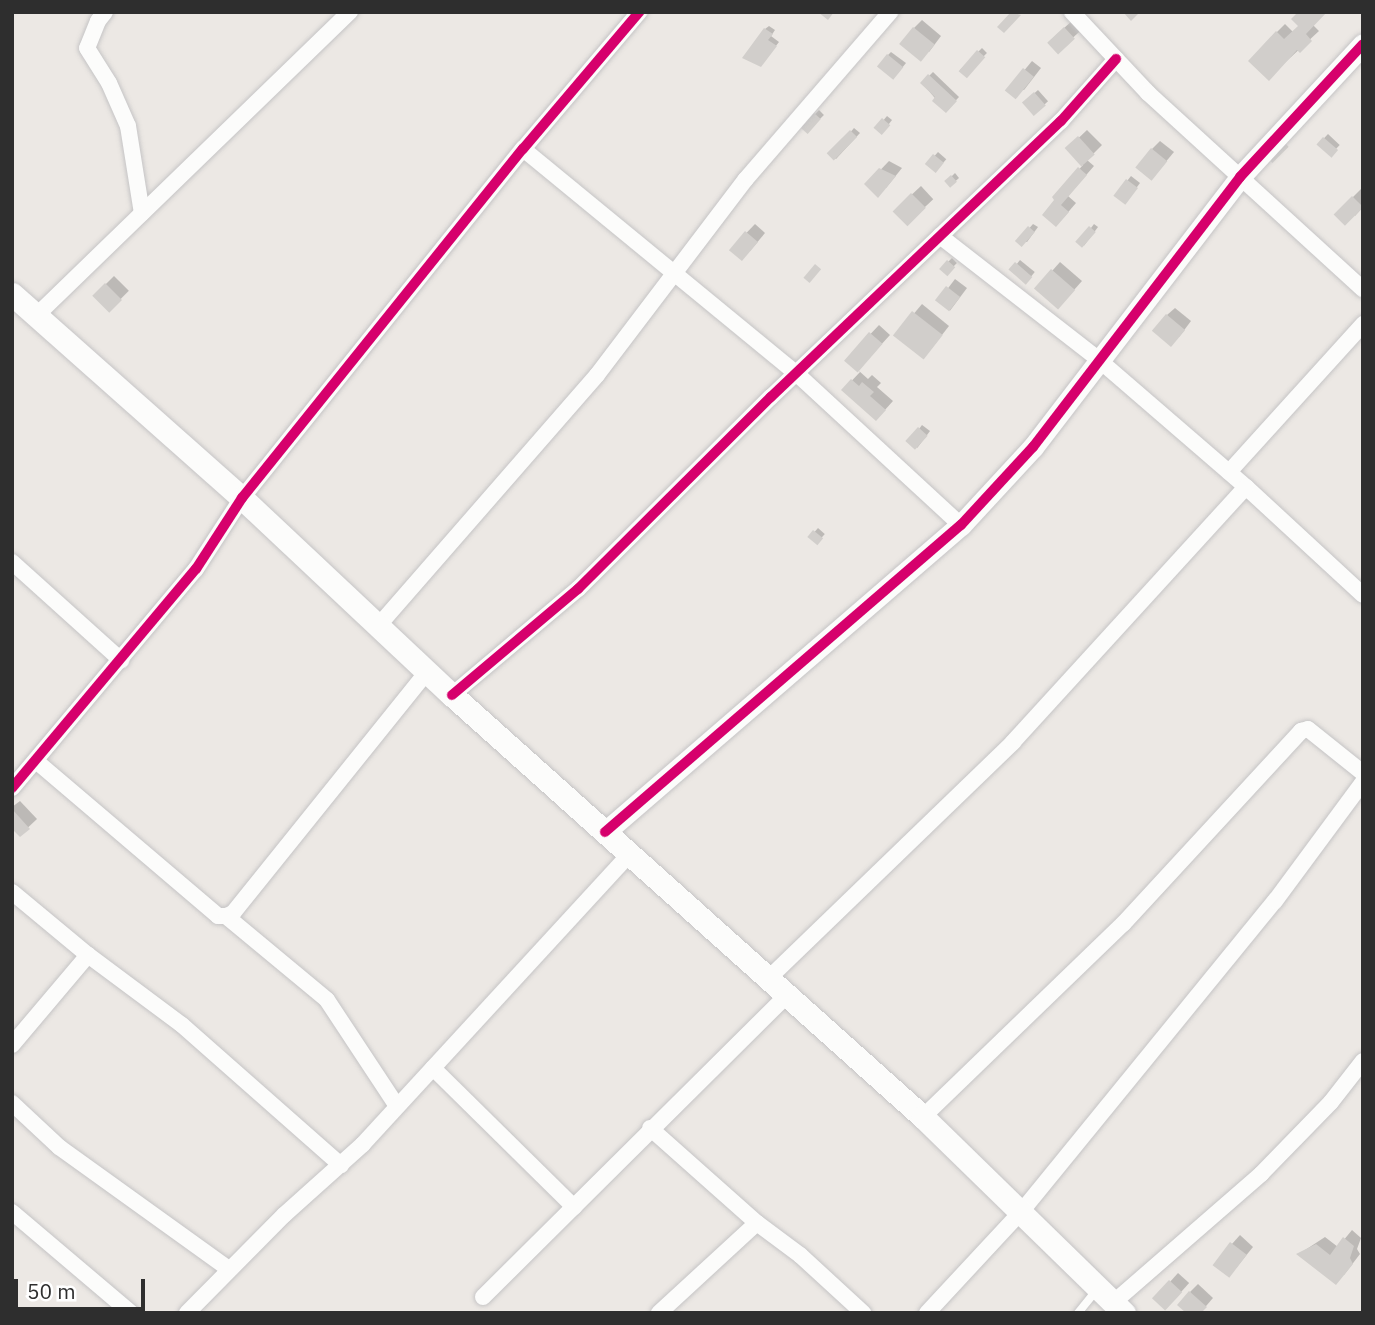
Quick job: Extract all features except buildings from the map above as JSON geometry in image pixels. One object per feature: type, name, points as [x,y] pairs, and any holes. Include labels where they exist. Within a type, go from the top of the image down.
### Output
[{"type":"main road","points":[[12,294],[242,498],[452,695],[923,1117],[1112,1301]]},
{"type":"street","points":[[105,12],[97,21],[87,48],[109,83],[128,126],[142,213]]},
{"type":"street","points":[[37,315],[350,12]]},
{"type":"street","points":[[12,788],[197,569],[242,498],[523,149],[639,12]]},
{"type":"street","points":[[379,625],[597,375],[746,179],[890,12]]},
{"type":"street","points":[[1072,12],[1116,59],[1363,289]]},
{"type":"street","points":[[606,832],[961,525],[1033,447],[1240,177],[1363,44]]},
{"type":"street","points":[[452,695],[578,589],[796,373],[1061,121],[1116,59]]},
{"type":"street","points":[[523,149],[796,373],[961,525]]},
{"type":"street","points":[[940,236],[1099,360],[1246,487],[1363,595]]},
{"type":"street","points":[[1228,472],[1363,324]]},
{"type":"street","points":[[768,979],[1013,742],[1246,487]]},
{"type":"street","points":[[12,562],[121,660]]},
{"type":"street","points":[[36,761],[218,916],[226,916],[233,913],[428,672]]},
{"type":"street","points":[[923,1117],[1123,924],[1301,731],[1308,729],[1363,773]]},
{"type":"street","points":[[927,1313],[1021,1212],[1275,901],[1363,782]]},
{"type":"street","points":[[187,1313],[397,1106],[630,854]]},
{"type":"street","points":[[12,892],[88,955],[183,1025],[341,1164]]},
{"type":"street","points":[[226,916],[327,1000],[397,1106]]},
{"type":"street","points":[[12,1045],[88,955]]},
{"type":"street","points":[[483,1297],[650,1128],[787,995]]},
{"type":"street","points":[[1112,1301],[1261,1174],[1331,1102],[1363,1061]]},
{"type":"street","points":[[433,1068],[574,1207]]},
{"type":"street","points":[[12,1103],[59,1147],[229,1269]]},
{"type":"street","points":[[650,1128],[757,1223],[800,1255],[863,1313]]},
{"type":"street","points":[[12,1212],[131,1313]]},
{"type":"street","points":[[659,1313],[757,1223]]},
{"type":"lane","points":[[1078,1313],[1112,1301]]},
{"type":"cycle path","points":[[12,788],[196,569],[242,498],[523,149],[639,12]]},
{"type":"cycle path","points":[[605,832],[961,525],[1033,447],[1240,177],[1363,44]]},
{"type":"cycle path","points":[[452,695],[578,589],[771,397],[1061,121],[1116,59]]}]
